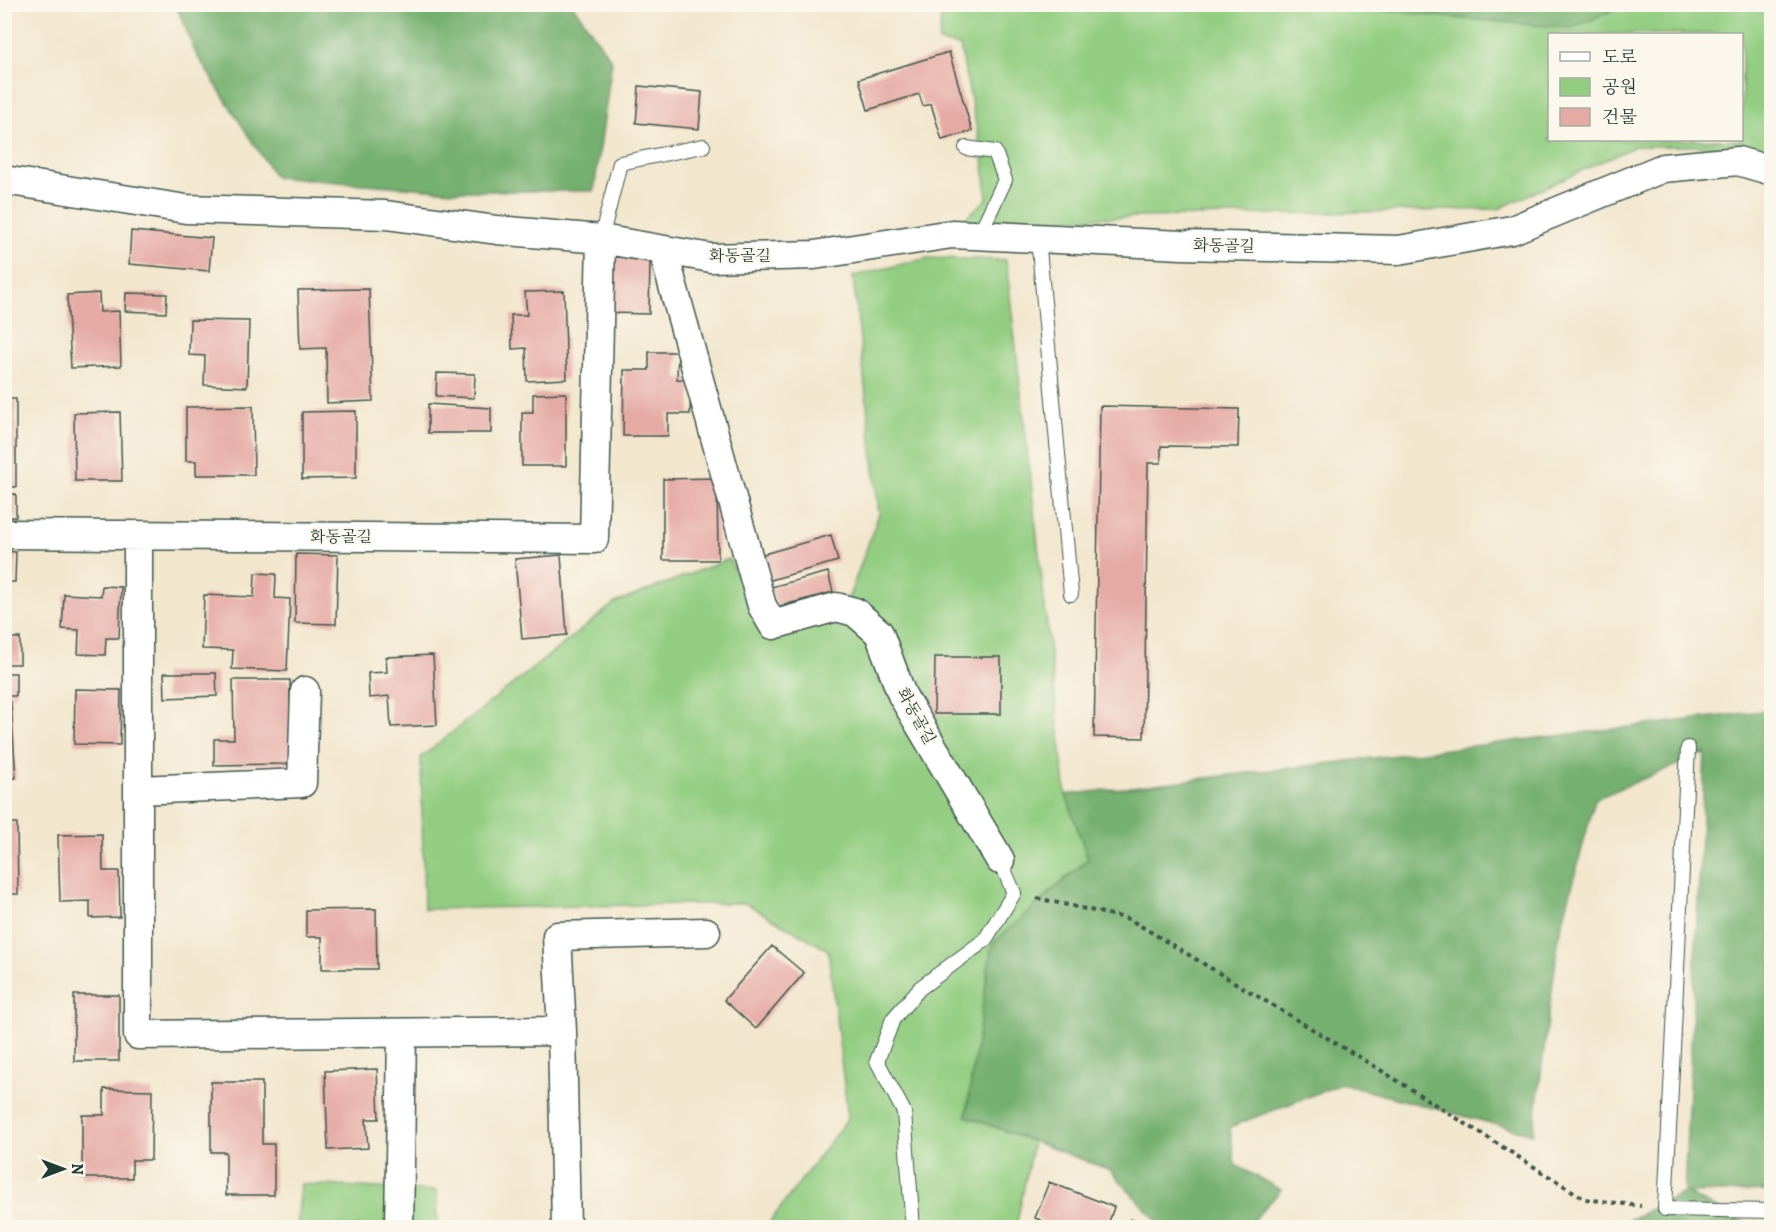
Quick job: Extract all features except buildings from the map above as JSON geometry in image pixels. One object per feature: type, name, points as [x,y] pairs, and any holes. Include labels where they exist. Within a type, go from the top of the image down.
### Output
[{"type":"street","name":"화동골길","points":[[4,180],[186,209],[386,215],[497,230],[601,239],[711,258],[814,255],[952,234],[1182,245],[1399,250],[1512,230],[1663,168],[1738,161],[1772,171]]},
{"type":"street","name":"화동골길","points":[[4,534],[594,538],[601,239]]},
{"type":"street","name":"화동골길","points":[[663,250],[762,606],[773,625],[836,607],[855,612],[879,633],[902,695],[1000,860]]},
{"type":"street","points":[[138,535],[138,1035],[562,1031]]},
{"type":"street","points":[[138,790],[302,783],[305,691]]},
{"type":"street","points":[[566,1227],[562,1031],[557,936],[706,932]]},
{"type":"street","points":[[399,1227],[402,1033]]},
{"type":"lane","points":[[601,239],[620,163],[703,146]]},
{"type":"lane","points":[[966,148],[995,152],[1005,180],[979,235]]},
{"type":"lane","points":[[1038,238],[1071,594]]},
{"type":"lane","points":[[1688,748],[1665,1209],[1772,1211]]},
{"type":"lane","points":[[913,1227],[904,1112],[877,1061],[892,1019],[920,988],[985,940],[1014,893],[1000,860]]},
{"type":"path","points":[[1014,893],[1129,919],[1382,1071],[1585,1199],[1665,1209]]},
{"type":"green space","points":[[942,4],[1771,5],[1771,156],[1737,146],[1635,146],[1498,209],[962,221],[987,199],[984,164],[960,46],[939,42]]},
{"type":"green space","points":[[1625,4],[1572,28],[1335,5]]},
{"type":"green space","points":[[176,5],[573,5],[612,61],[594,191],[453,191],[275,177],[196,54]]},
{"type":"green space","points":[[928,258],[1006,260],[1066,795],[1088,859],[992,944],[966,1116],[1033,1142],[1016,1227],[766,1227],[848,1118],[828,950],[745,903],[424,909],[421,757],[615,603],[729,559],[767,634],[849,597],[879,514],[853,276]]},
{"type":"green space","points":[[1771,710],[1771,1191],[1685,1193],[1753,1227],[1614,1227],[1684,1193],[1705,753],[1595,799],[1559,936],[1533,1134],[1341,1084],[1230,1127],[1235,1165],[1281,1190],[1247,1227],[1163,1228],[1110,1170],[966,1116],[992,944],[1088,859],[1066,795]]},
{"type":"green space","points":[[301,1184],[437,1191],[437,1227],[297,1228]]}]
